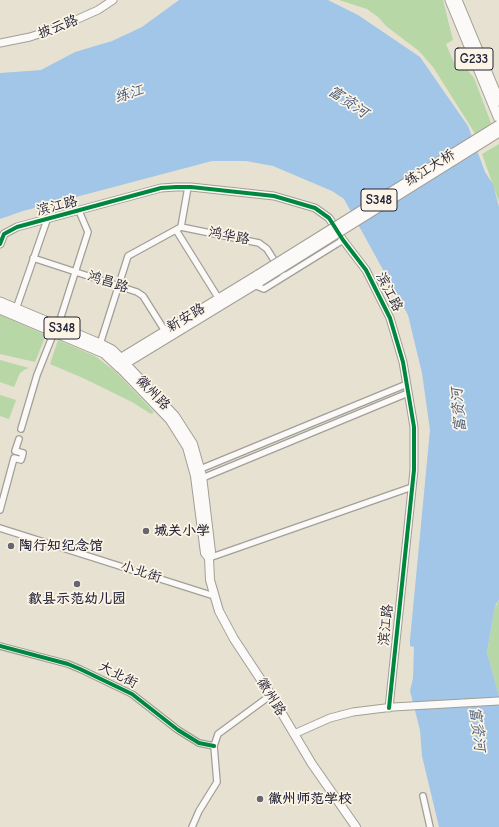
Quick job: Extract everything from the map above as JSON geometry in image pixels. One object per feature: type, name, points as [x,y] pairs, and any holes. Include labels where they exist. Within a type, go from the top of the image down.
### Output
[{"type":"main road","name":"G233","points":[[450,0],[499,118]]},
{"type":"main road","name":"G233","points":[[457,0],[499,101]]},
{"type":"main road","name":"练江大桥","points":[[258,280],[499,124]]},
{"type":"main road","name":"练江大桥","points":[[258,280],[499,132]]},
{"type":"main road","name":"新安路","points":[[120,363],[165,331],[219,299],[258,280]]},
{"type":"main road","name":"新安路","points":[[120,363],[258,280]]},
{"type":"main road","name":"徽州路","points":[[0,302],[104,353],[120,363]]},
{"type":"main road","name":"徽州路","points":[[0,309],[100,344],[112,350],[120,363],[174,426],[187,446],[197,470],[211,552],[209,558],[209,572],[219,611],[234,639],[271,695],[312,764],[356,827]]},
{"type":"street","name":"披云路","points":[[0,43],[30,37],[60,27],[86,16],[113,0]]},
{"type":"street","points":[[188,187],[179,229],[219,299]]},
{"type":"street","name":"滨江路","points":[[0,244],[2,236],[9,230],[161,188],[188,187],[262,194],[298,202],[315,208],[329,218],[343,240],[366,270],[385,306],[398,340],[407,384],[415,442],[391,708]]},
{"type":"street","points":[[21,430],[37,375],[56,329],[88,232],[79,211]]},
{"type":"street","points":[[16,309],[46,220]]},
{"type":"street","points":[[100,344],[128,256],[179,229]]},
{"type":"street","name":"鸿华路","points":[[179,229],[259,243],[267,249],[284,276]]},
{"type":"street","points":[[258,280],[264,288],[343,240]]},
{"type":"street","name":"鸿昌路","points":[[33,258],[133,290],[143,296],[165,331]]},
{"type":"street","points":[[197,470],[407,384]]},
{"type":"street","points":[[199,480],[408,393]]},
{"type":"street","points":[[0,510],[14,458],[21,460],[22,457],[23,453],[16,451],[19,439]]},
{"type":"street","points":[[209,558],[412,487]]},
{"type":"street","name":"小北街","points":[[0,528],[214,596]]},
{"type":"street","name":"大北街","points":[[0,646],[68,664],[80,669],[132,694],[178,730],[199,743],[214,746]]},
{"type":"street","points":[[192,827],[199,811],[217,782],[214,746],[216,736],[222,729],[271,695]]},
{"type":"street","points":[[294,734],[344,714],[391,708],[499,701]]},
{"type":"street","points":[[423,796],[430,827]]},
{"type":"green space","points":[[339,0],[443,0],[453,40],[446,44],[455,65],[461,62],[474,78],[491,123],[476,135],[433,67],[419,51],[386,26],[378,17],[367,9]]},
{"type":"green space","points":[[499,144],[499,202],[482,154]]},
{"type":"green space","points":[[0,315],[46,335],[35,362],[0,354]]},
{"type":"green space","points":[[58,340],[95,356],[116,372],[154,412],[151,414],[132,402],[50,364]]},
{"type":"green space","points":[[0,360],[29,368],[20,373],[14,387],[0,382]]},
{"type":"green space","points":[[0,395],[16,400],[9,419],[0,416]]},
{"type":"green space","points":[[499,600],[499,696],[487,652],[495,606]]},
{"type":"water","points":[[179,0],[328,0],[358,15],[420,57],[468,126],[485,172],[493,184],[499,207],[499,600],[495,606],[487,652],[499,696],[499,827],[439,827],[422,756],[420,730],[410,691],[413,678],[414,647],[410,646],[410,640],[430,430],[422,373],[408,315],[344,199],[332,191],[273,166],[246,161],[212,161],[23,211],[0,219],[0,73],[41,70],[75,52],[112,41],[142,27]]},
{"type":"cycle path","points":[[0,244],[4,234],[17,227],[161,188],[191,187],[274,196],[315,208],[329,218],[343,240],[366,270],[390,318],[403,362],[414,427],[414,470],[389,708]]},
{"type":"cycle path","points":[[0,646],[68,664],[80,669],[132,694],[178,730],[199,743],[214,746]]},
{"type":"place","name":"城关小学","points":[[146,531]]},
{"type":"place","name":"陶行知纪念馆","points":[[11,546]]},
{"type":"place","name":"歙县示范幼儿园","points":[[77,584]]},
{"type":"place","name":"徽州师范学校","points":[[260,799]]},
{"type":"water label","name":"练江","points":[[129,94]]},
{"type":"water label","name":"富资河","points":[[348,102]]},
{"type":"water label","name":"富资河","points":[[459,410]]},
{"type":"water label","name":"富资河","points":[[477,729]]}]
